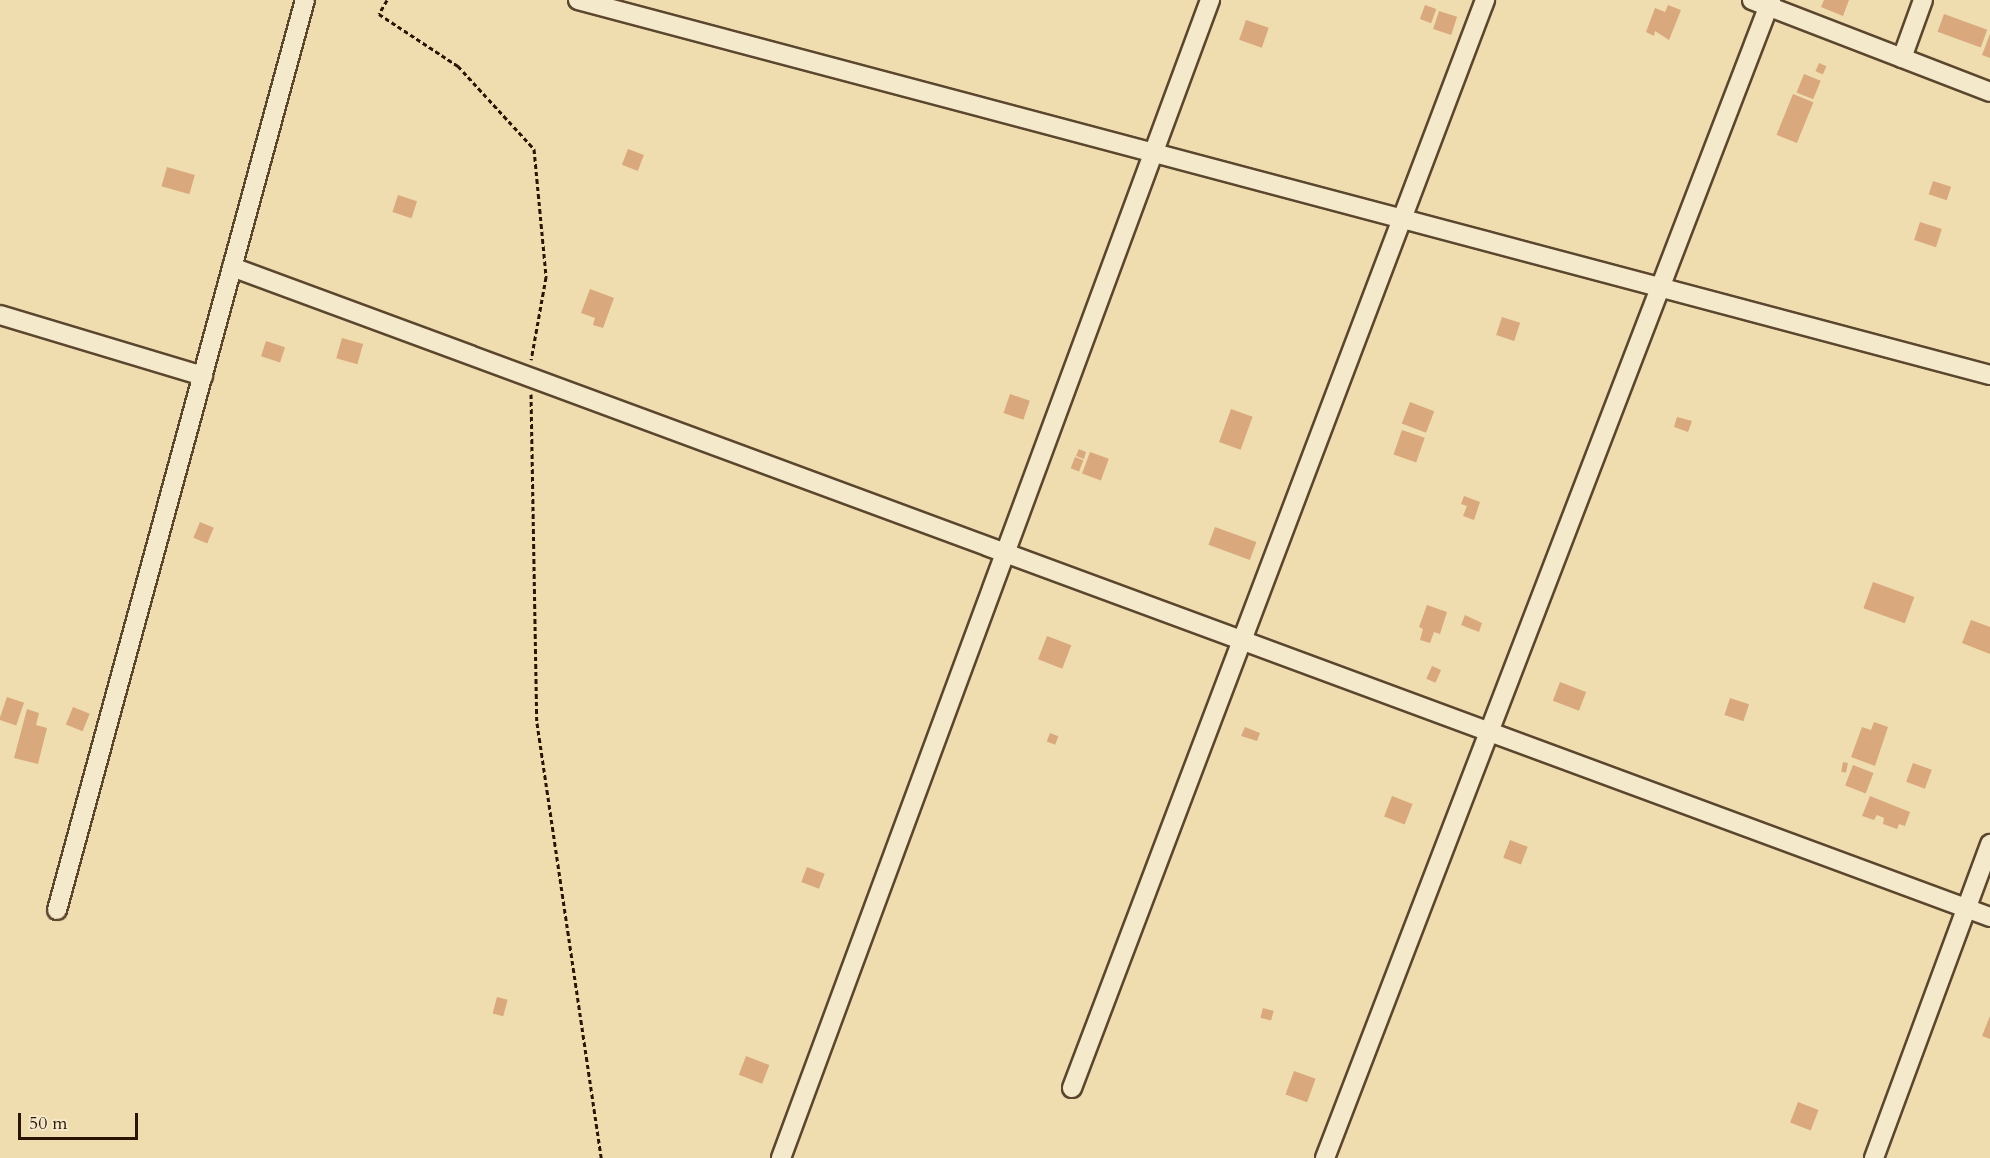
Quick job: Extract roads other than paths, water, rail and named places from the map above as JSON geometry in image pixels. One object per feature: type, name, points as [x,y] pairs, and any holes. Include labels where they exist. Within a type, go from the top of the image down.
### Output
[{"type":"street","points":[[57,910],[305,0]]},
{"type":"street","points":[[578,0],[1990,375]]},
{"type":"street","points":[[781,1158],[1210,0]]},
{"type":"street","points":[[1072,1088],[1485,0]]},
{"type":"street","points":[[1902,58],[1923,0]]},
{"type":"street","points":[[1325,1158],[1660,288],[1764,2],[1990,92]]},
{"type":"street","points":[[232,267],[1990,917]]},
{"type":"street","points":[[0,315],[203,376]]},
{"type":"street","points":[[1874,1158],[1990,844]]}]
